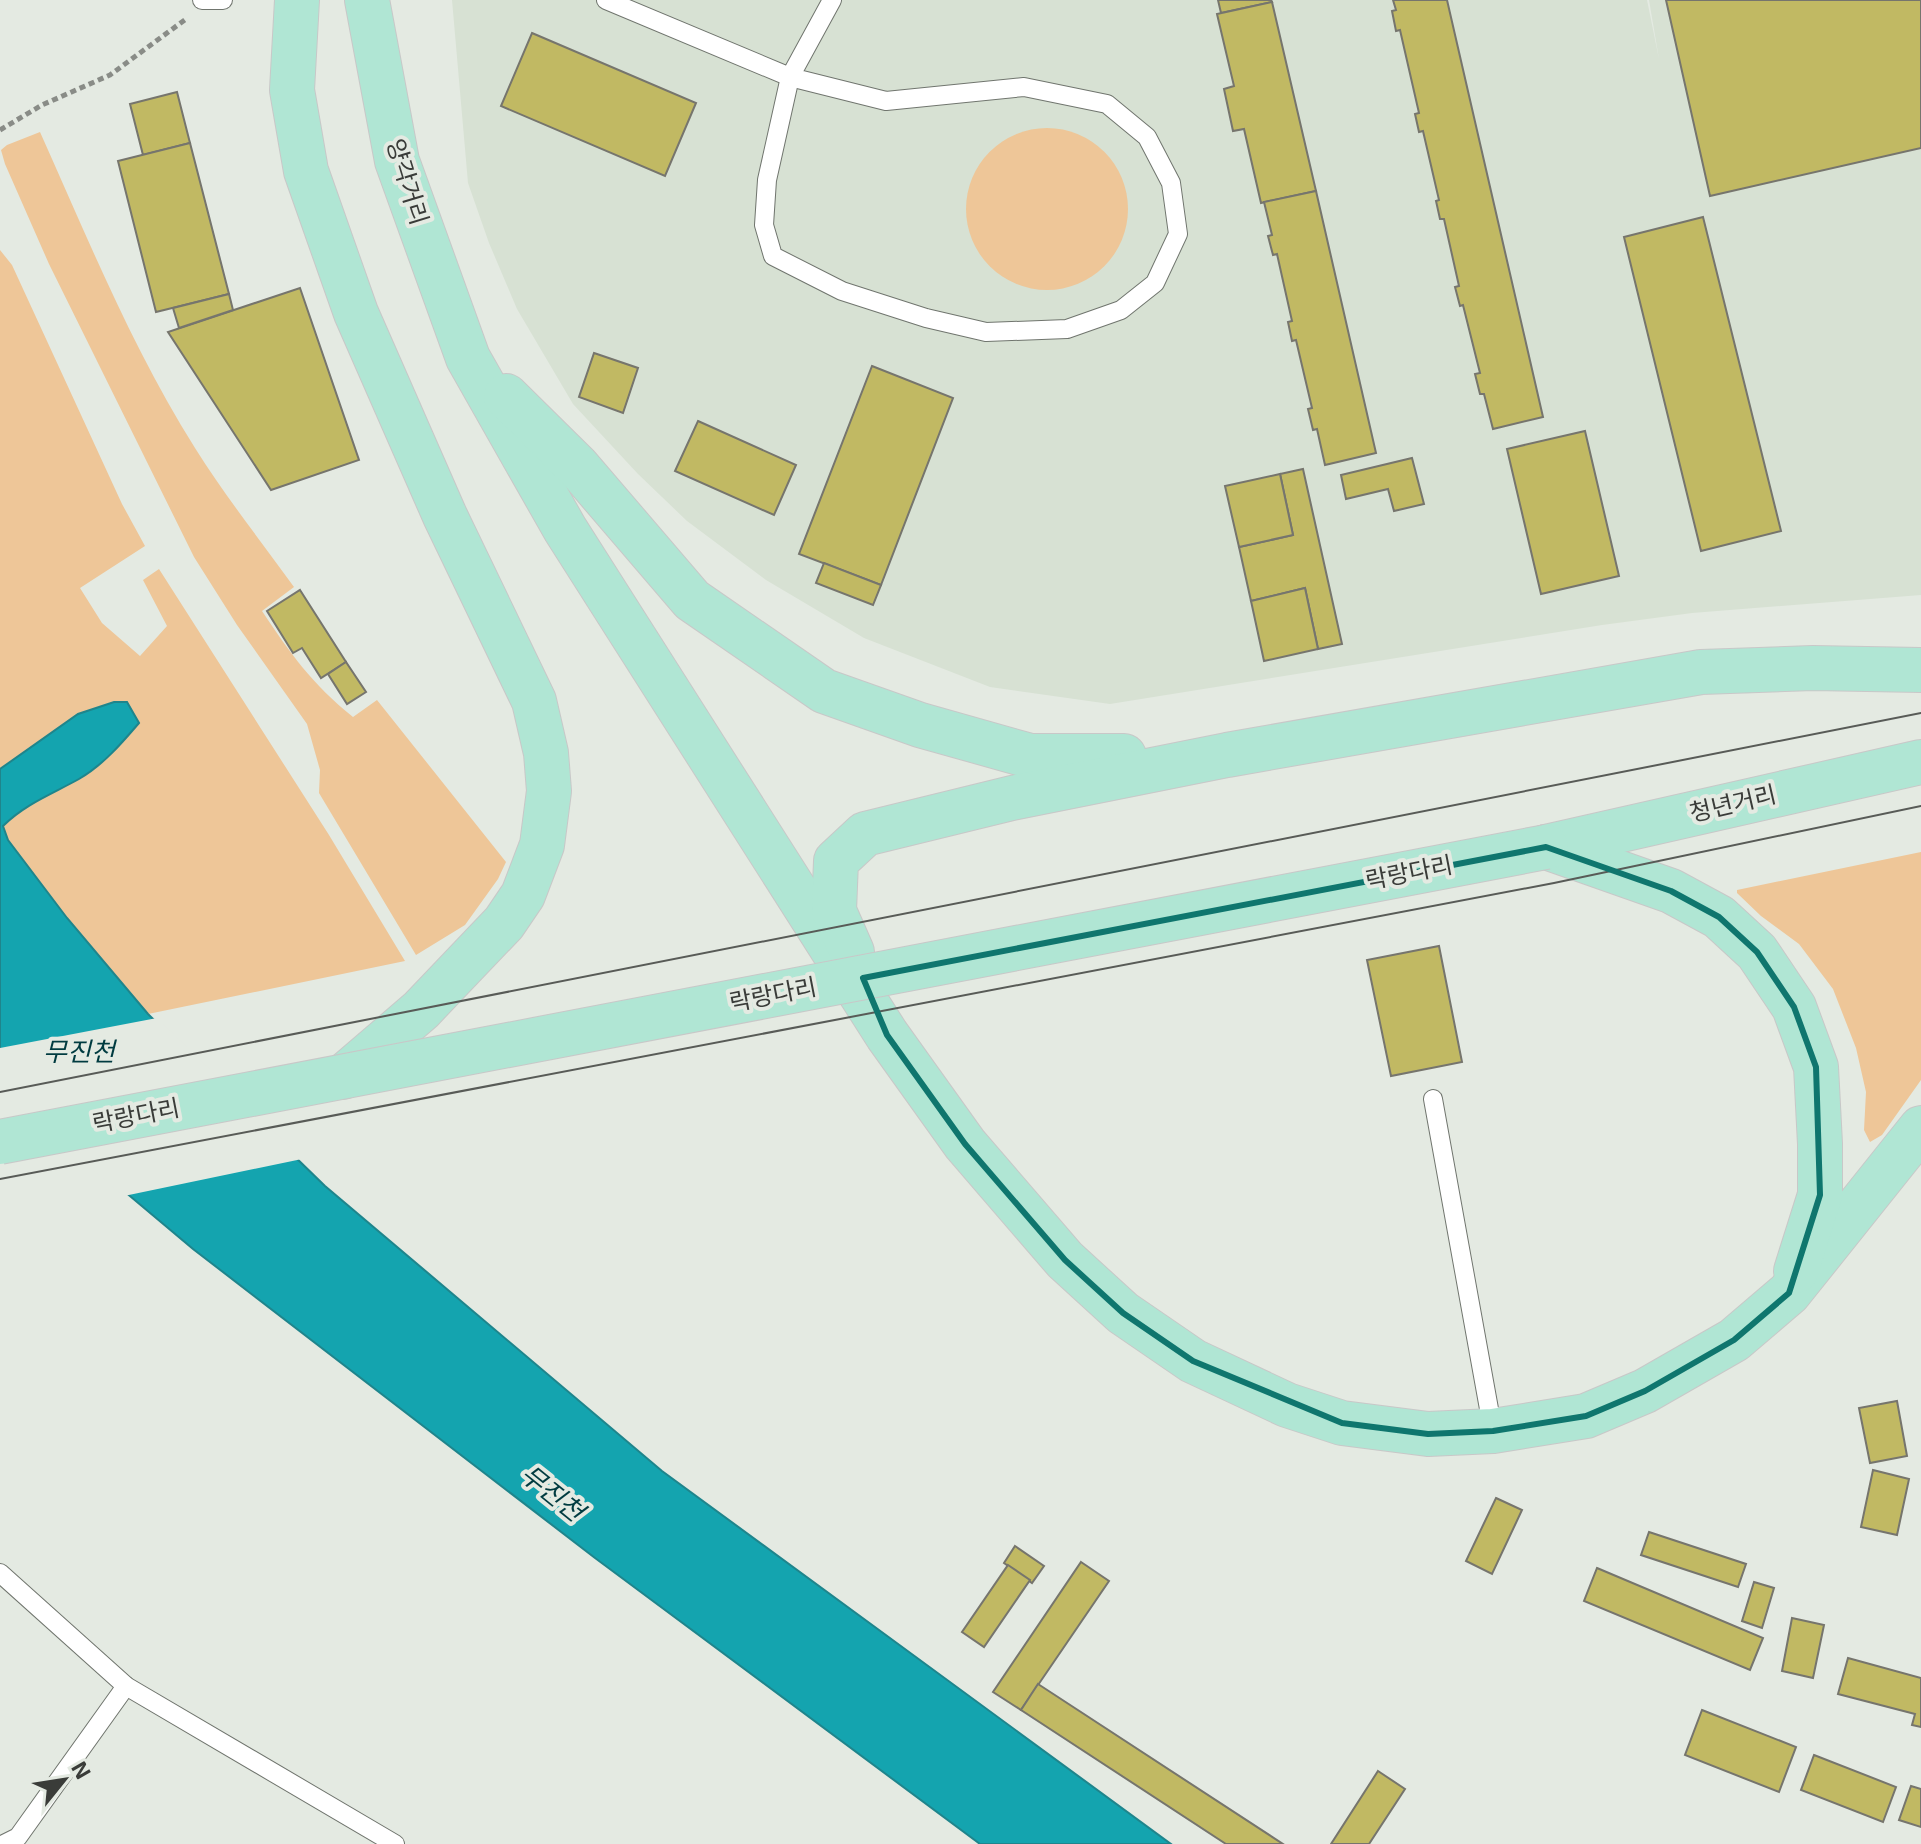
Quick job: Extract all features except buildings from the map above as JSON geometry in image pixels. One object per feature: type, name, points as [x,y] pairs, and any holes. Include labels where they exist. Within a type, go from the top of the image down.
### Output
[{"type":"main road","name":"양각거리","points":[[367,0],[397,161],[468,358],[573,542],[887,1035]]},
{"type":"main road","points":[[296,9],[292,90],[306,171],[356,313],[445,516],[534,701],[546,753],[549,791],[542,845],[523,895],[504,923],[421,1010],[343,1077]]},
{"type":"main road","points":[[468,358],[578,467],[692,600],[824,691],[920,725],[1030,756],[1227,755]]},
{"type":"main road","points":[[1921,670],[1813,668],[1701,672],[1227,755],[1012,798],[865,834],[836,861],[834,911],[887,1035],[965,1144],[1065,1260],[1123,1313],[1193,1361],[1287,1405],[1342,1423],[1428,1434],[1493,1431],[1586,1416],[1645,1391],[1734,1340],[1789,1293],[1921,1128]]},
{"type":"main road","name":"청년거리","points":[[1546,847],[1921,762]]},
{"type":"main road","points":[[1546,847],[1671,891],[1719,917],[1757,952],[1794,1007],[1816,1067],[1820,1195],[1789,1293]]},
{"type":"main road","name":"락랑다리","points":[[0,1142],[1546,847]]},
{"type":"lane","points":[[606,0],[790,77],[886,101],[1024,87],[1107,104],[1147,137],[1171,183],[1178,234],[1155,283],[1121,310],[1067,329],[986,332],[926,318],[842,291],[773,256],[764,225],[767,180],[790,77],[832,0]]},
{"type":"lane","points":[[1433,1099],[1493,1431]]},
{"type":"lane","points":[[0,1573],[126,1686],[395,1844]]},
{"type":"lane","points":[[4,1844],[18,1837],[126,1686]]},
{"type":"path","points":[[0,130],[42,105],[110,75],[211,1]]},
{"type":"highlighted area","points":[[1546,847],[1671,891],[1719,917],[1757,952],[1794,1007],[1816,1067],[1820,1195],[1789,1293],[1734,1340],[1645,1391],[1586,1416],[1493,1431],[1428,1434],[1342,1423],[1193,1361],[1123,1313],[1065,1260],[965,1144],[887,1035],[863,978]]},
{"type":"shaded area","points":[[452,0],[1647,0],[1659,59],[1649,0],[1921,0],[1921,595],[1692,613],[1602,625],[1110,704],[990,687],[864,638],[766,580],[687,521],[573,404],[517,309],[468,183]]},
{"type":"shaded area","points":[[1047,128],[1078,134],[1105,151],[1122,178],[1128,209],[1122,240],[1105,267],[1078,284],[1047,290],[1016,284],[989,267],[972,240],[966,209],[972,178],[989,151],[1016,134]]},
{"type":"shaded area","points":[[40,132],[112,293],[172,410],[218,484],[294,587],[262,611],[303,667],[353,717],[377,700],[506,862],[498,879],[465,925],[416,955],[319,793],[320,770],[307,724],[237,625],[194,557],[49,264],[1,150]]},
{"type":"shaded area","points":[[0,250],[12,265],[122,504],[145,546],[80,588],[102,623],[140,656],[167,626],[143,580],[159,569],[329,835],[405,961],[148,1014],[67,918],[8,840],[3,825],[17,812],[82,777],[12,760],[0,769]]},
{"type":"shaded area","points":[[1921,852],[1921,1080],[1882,1135],[1870,1142],[1864,1130],[1866,1092],[1856,1048],[1833,989],[1799,944],[1761,916],[1737,890]]},
{"type":"water","name":"무진천","points":[[114,702],[127,702],[139,723],[125,739],[88,773],[30,805],[3,826],[8,840],[67,918],[148,1014],[325,1186],[662,1471],[1171,1844],[980,1844],[595,1558],[193,1249],[0,1087],[0,769],[78,714]]},
{"type":"pier","points":[[157,1018],[302,1159],[124,1196],[0,1092],[0,1048]]},
{"type":"tram line","points":[[0,1092],[1921,713]]},
{"type":"tram line","points":[[0,1179],[1554,883],[1921,806]]}]
